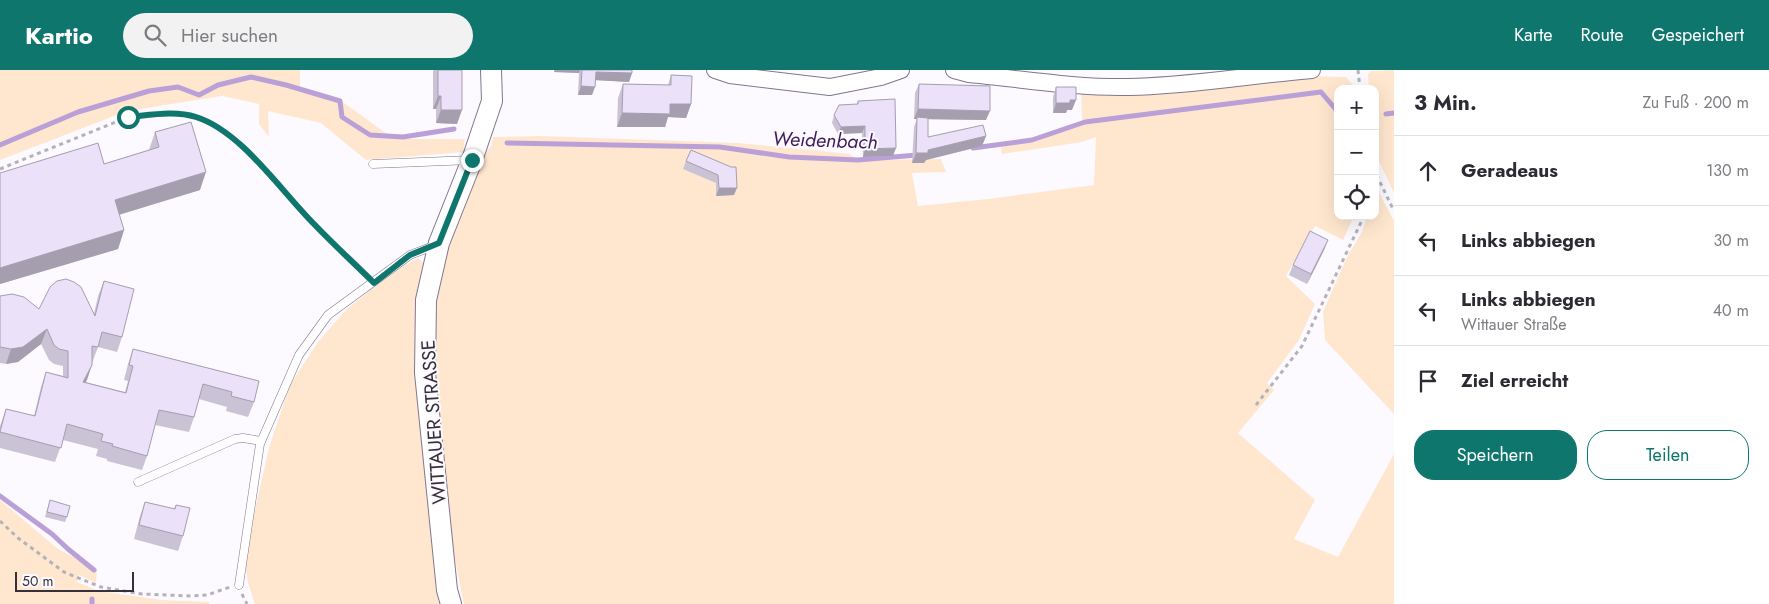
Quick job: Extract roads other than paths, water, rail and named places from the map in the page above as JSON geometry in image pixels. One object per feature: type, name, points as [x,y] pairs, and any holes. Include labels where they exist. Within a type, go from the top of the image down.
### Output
[{"type":"street","name":"WITTAUER STRASSE","points":[[451,604],[425,373],[426,300],[439,243],[472,160],[492,101],[491,70]]},
{"type":"street","points":[[715,70],[730,75],[750,73],[830,86],[881,77],[901,70]]},
{"type":"street","points":[[954,70],[969,74],[1069,85],[1128,87],[1187,84],[1312,70]]},
{"type":"lane","points":[[373,164],[472,160]]},
{"type":"lane","points":[[239,585],[261,442],[299,355],[328,316],[410,255],[439,243]]},
{"type":"lane","points":[[138,482],[235,439],[243,438],[261,442]]},
{"type":"waterway","name":"Weidenbach","points":[[0,145],[78,112],[149,91],[178,87],[199,95],[218,85],[251,77],[340,101],[342,117],[370,135],[403,137],[454,129]]},
{"type":"waterway","name":"Weidenbach","points":[[973,148],[1032,140],[1085,122],[1321,92],[1334,107]]},
{"type":"waterway","name":"Weidenbach","points":[[1386,114],[1394,113]]},
{"type":"waterway","name":"Weidenbach","points":[[507,143],[720,147],[789,157],[858,160],[917,155]]},
{"type":"waterway","points":[[0,496],[52,534],[94,570]]},
{"type":"waterway","points":[[92,599],[92,604]]}]
